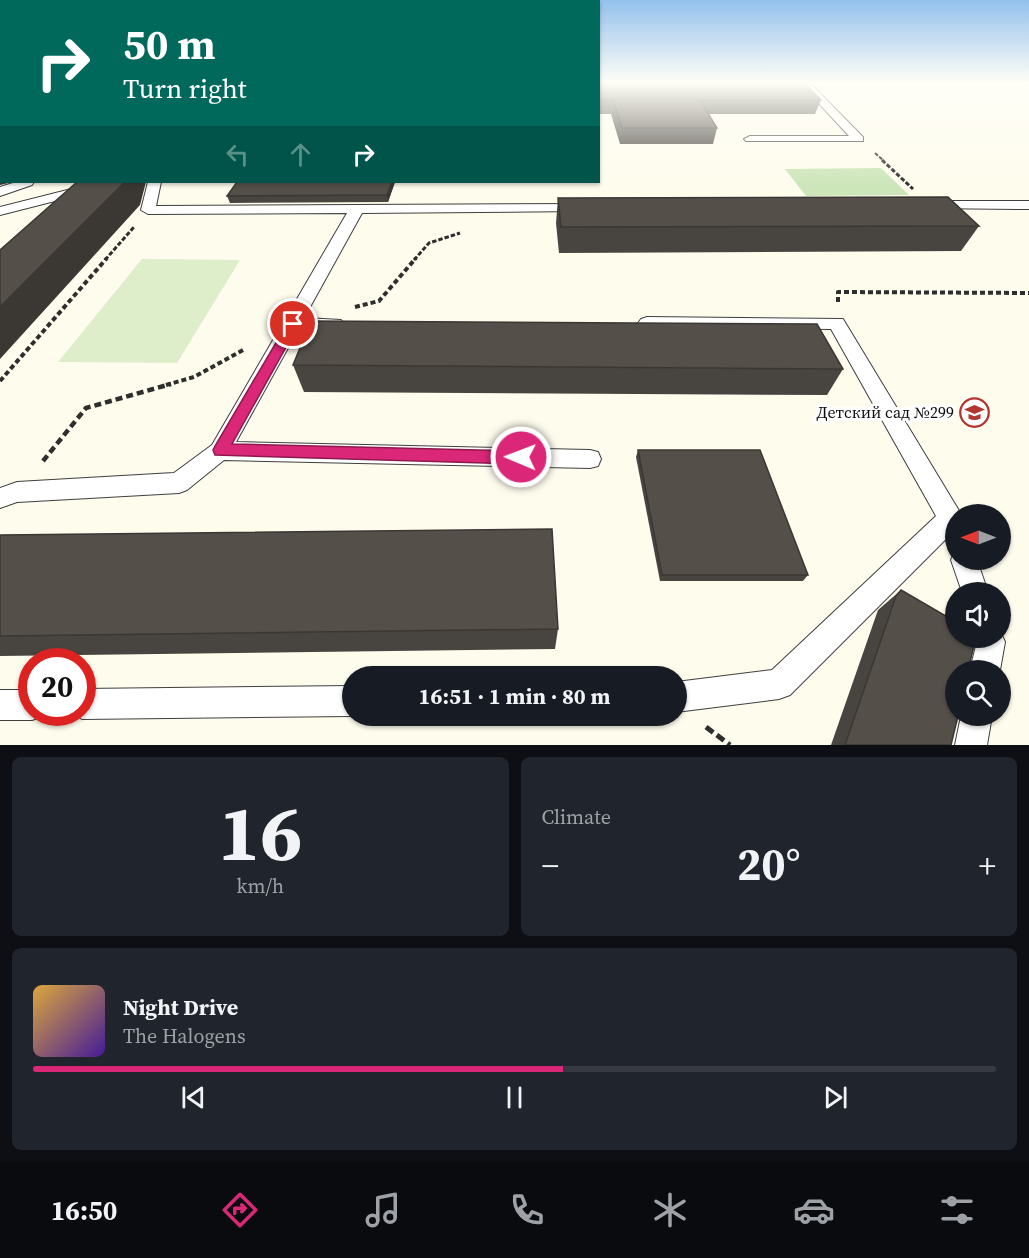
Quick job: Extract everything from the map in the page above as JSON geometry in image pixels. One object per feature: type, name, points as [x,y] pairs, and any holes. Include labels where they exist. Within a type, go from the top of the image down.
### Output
[{"type":"lane","points":[[839,118],[859,139]]},
{"type":"lane","points":[[750,139],[859,139]]},
{"type":"lane","points":[[0,192],[24,183]]},
{"type":"lane","points":[[0,211],[109,183]]},
{"type":"lane","points":[[154,183],[148,210],[592,207]]},
{"type":"lane","points":[[60,212],[86,189]]},
{"type":"lane","points":[[922,205],[1029,205]]},
{"type":"lane","points":[[0,498],[17,492],[179,483],[220,450],[356,210]]},
{"type":"lane","points":[[624,323],[837,323],[945,512]]},
{"type":"lane","points":[[293,324],[352,324]]},
{"type":"lane","points":[[220,450],[590,459]]},
{"type":"lane","points":[[687,696],[779,684],[945,533]]},
{"type":"lane","points":[[96,704],[342,701]]},
{"type":"lane","points":[[0,705],[18,705]]},
{"type":"lane","points":[[971,745],[975,726]]},
{"type":"path","points":[[859,139],[891,166],[922,205]]},
{"type":"path","points":[[0,381],[148,210]]},
{"type":"path","points":[[837,323],[838,292],[1029,292]]},
{"type":"green space","points":[[881,168],[909,195],[806,196],[785,169]]},
{"type":"green space","points":[[142,259],[240,260],[177,363],[58,362]]},
{"type":"building","points":[[619,118],[711,118],[717,128],[622,128]]},
{"type":"building","points":[[76,183],[124,183],[0,307],[0,250]]},
{"type":"building","points":[[236,183],[392,183],[387,195],[227,196]]},
{"type":"building","points":[[948,197],[979,226],[561,227],[558,198]]},
{"type":"building","points":[[311,321],[817,324],[843,369],[293,365]]},
{"type":"building","points":[[638,450],[760,450],[808,575],[662,575]]},
{"type":"building","points":[[552,529],[558,629],[0,636],[0,535]]},
{"type":"building","points":[[901,590],[945,616],[945,648],[974,648],[970,660],[945,660],[945,726],[956,726],[951,745],[845,745],[896,596]]},
{"type":"place","name":"Детский сад №299","points":[[975,412]]},
{"type":"route","points":[[293,324],[220,450],[521,457]]}]
